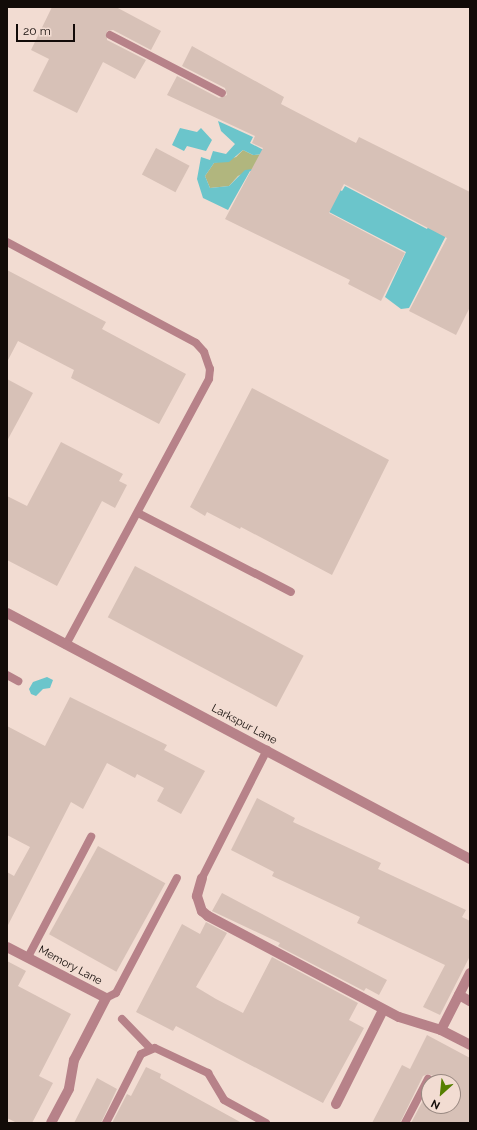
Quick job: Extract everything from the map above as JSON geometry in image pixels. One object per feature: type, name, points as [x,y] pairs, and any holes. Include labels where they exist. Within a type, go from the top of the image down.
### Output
[{"type":"street","name":"Larkspur Lane","points":[[7,614],[267,750],[470,860]]},
{"type":"street","points":[[202,878],[197,896],[202,910],[208,916],[383,1010],[441,1030],[470,1045]]},
{"type":"street","name":"Memory Lane","points":[[7,947],[106,998],[74,1060],[68,1089],[51,1123]]},
{"type":"street","points":[[441,1030],[470,973]]},
{"type":"street","points":[[459,995],[470,1001]]},
{"type":"street","points":[[336,1104],[383,1010]]},
{"type":"lane","points":[[110,35],[222,93]]},
{"type":"lane","points":[[7,242],[196,342],[204,352],[210,369],[209,380],[66,645]]},
{"type":"lane","points":[[138,513],[291,592]]},
{"type":"lane","points":[[7,675],[18,681]]},
{"type":"lane","points":[[202,878],[267,750]]},
{"type":"lane","points":[[28,957],[91,838]]},
{"type":"lane","points":[[106,998],[116,993],[177,878]]},
{"type":"lane","points":[[122,1019],[150,1048],[166,1050],[208,1074],[224,1100],[266,1123]]},
{"type":"lane","points":[[106,1123],[141,1054],[150,1048]]},
{"type":"lane","points":[[405,1123],[421,1092]]},
{"type":"green space","points":[[243,150],[253,155],[263,154],[253,169],[238,176],[229,186],[210,188],[205,176],[214,163],[236,157]]},
{"type":"water","points":[[218,121],[253,137],[250,143],[342,191],[345,186],[427,229],[436,213],[453,222],[409,308],[401,309],[385,297],[406,252],[250,171],[228,210],[203,198],[197,179],[201,157],[210,160],[213,151],[226,154],[235,144],[221,131]],"holes":[[[243,150],[253,155],[263,154],[253,169],[245,170],[229,186],[210,188],[205,176],[214,163],[229,162]]]},
{"type":"water","points":[[180,128],[197,132],[201,128],[212,140],[206,151],[187,146],[184,151],[172,145]]},
{"type":"water","points":[[47,677],[53,680],[50,688],[43,689],[36,696],[31,694],[29,689],[33,682]]},
{"type":"building","points":[[52,7],[116,7],[161,31],[151,50],[113,30],[107,31],[107,40],[146,60],[135,79],[103,62],[77,113],[33,91],[49,59],[31,50]]},
{"type":"building","points":[[192,46],[284,97],[281,104],[356,143],[359,137],[470,192],[470,307],[456,335],[409,311],[447,238],[344,184],[329,213],[405,253],[381,301],[348,284],[350,280],[225,219],[263,148],[252,143],[255,136],[167,95],[177,76],[219,98],[227,95],[225,88],[182,66]]},
{"type":"building","points":[[156,148],[190,166],[175,192],[142,174]]},
{"type":"building","points":[[7,270],[106,322],[102,329],[186,374],[159,424],[71,378],[74,370],[18,341],[7,362]]},
{"type":"building","points":[[7,379],[33,393],[7,441]]},
{"type":"building","points":[[252,388],[389,460],[332,575],[241,527],[240,529],[207,512],[205,516],[190,507]]},
{"type":"building","points":[[61,442],[123,474],[119,481],[127,485],[115,508],[102,501],[57,586],[7,560],[7,496],[27,506]]},
{"type":"building","points":[[135,566],[304,656],[276,707],[108,617]]},
{"type":"building","points":[[70,697],[167,745],[164,750],[205,771],[181,814],[157,801],[164,788],[137,774],[135,778],[107,763],[83,809],[71,802],[7,927],[7,872],[14,876],[30,847],[7,835],[7,726],[45,746]]},
{"type":"building","points":[[257,798],[295,818],[293,822],[381,863],[378,869],[466,910],[462,917],[470,921],[470,956],[440,1015],[423,1007],[445,965],[357,923],[360,917],[272,876],[274,872],[231,850]]},
{"type":"building","points":[[98,846],[165,883],[116,972],[49,934]]},
{"type":"building","points":[[222,893],[387,980],[379,995],[366,988],[364,991],[278,946],[280,943],[212,911]]},
{"type":"building","points":[[206,922],[227,933],[196,987],[216,999],[243,1013],[272,957],[358,1003],[349,1020],[364,1028],[323,1103],[176,1026],[173,1031],[136,1012],[182,924],[200,934]]},
{"type":"building","points":[[7,961],[26,971],[18,986],[71,1014],[39,1076],[53,1083],[32,1123],[17,1123],[7,1118]]},
{"type":"building","points":[[427,1035],[470,1058],[470,1123],[411,1123],[421,1104],[421,1114],[461,1114],[461,1074],[421,1074],[421,1080],[400,1123],[372,1123],[402,1065],[410,1069]]},
{"type":"building","points":[[146,1067],[161,1074],[160,1078],[242,1123],[112,1123],[127,1094],[131,1096]]},
{"type":"building","points":[[97,1078],[117,1089],[101,1123],[74,1123]]}]
